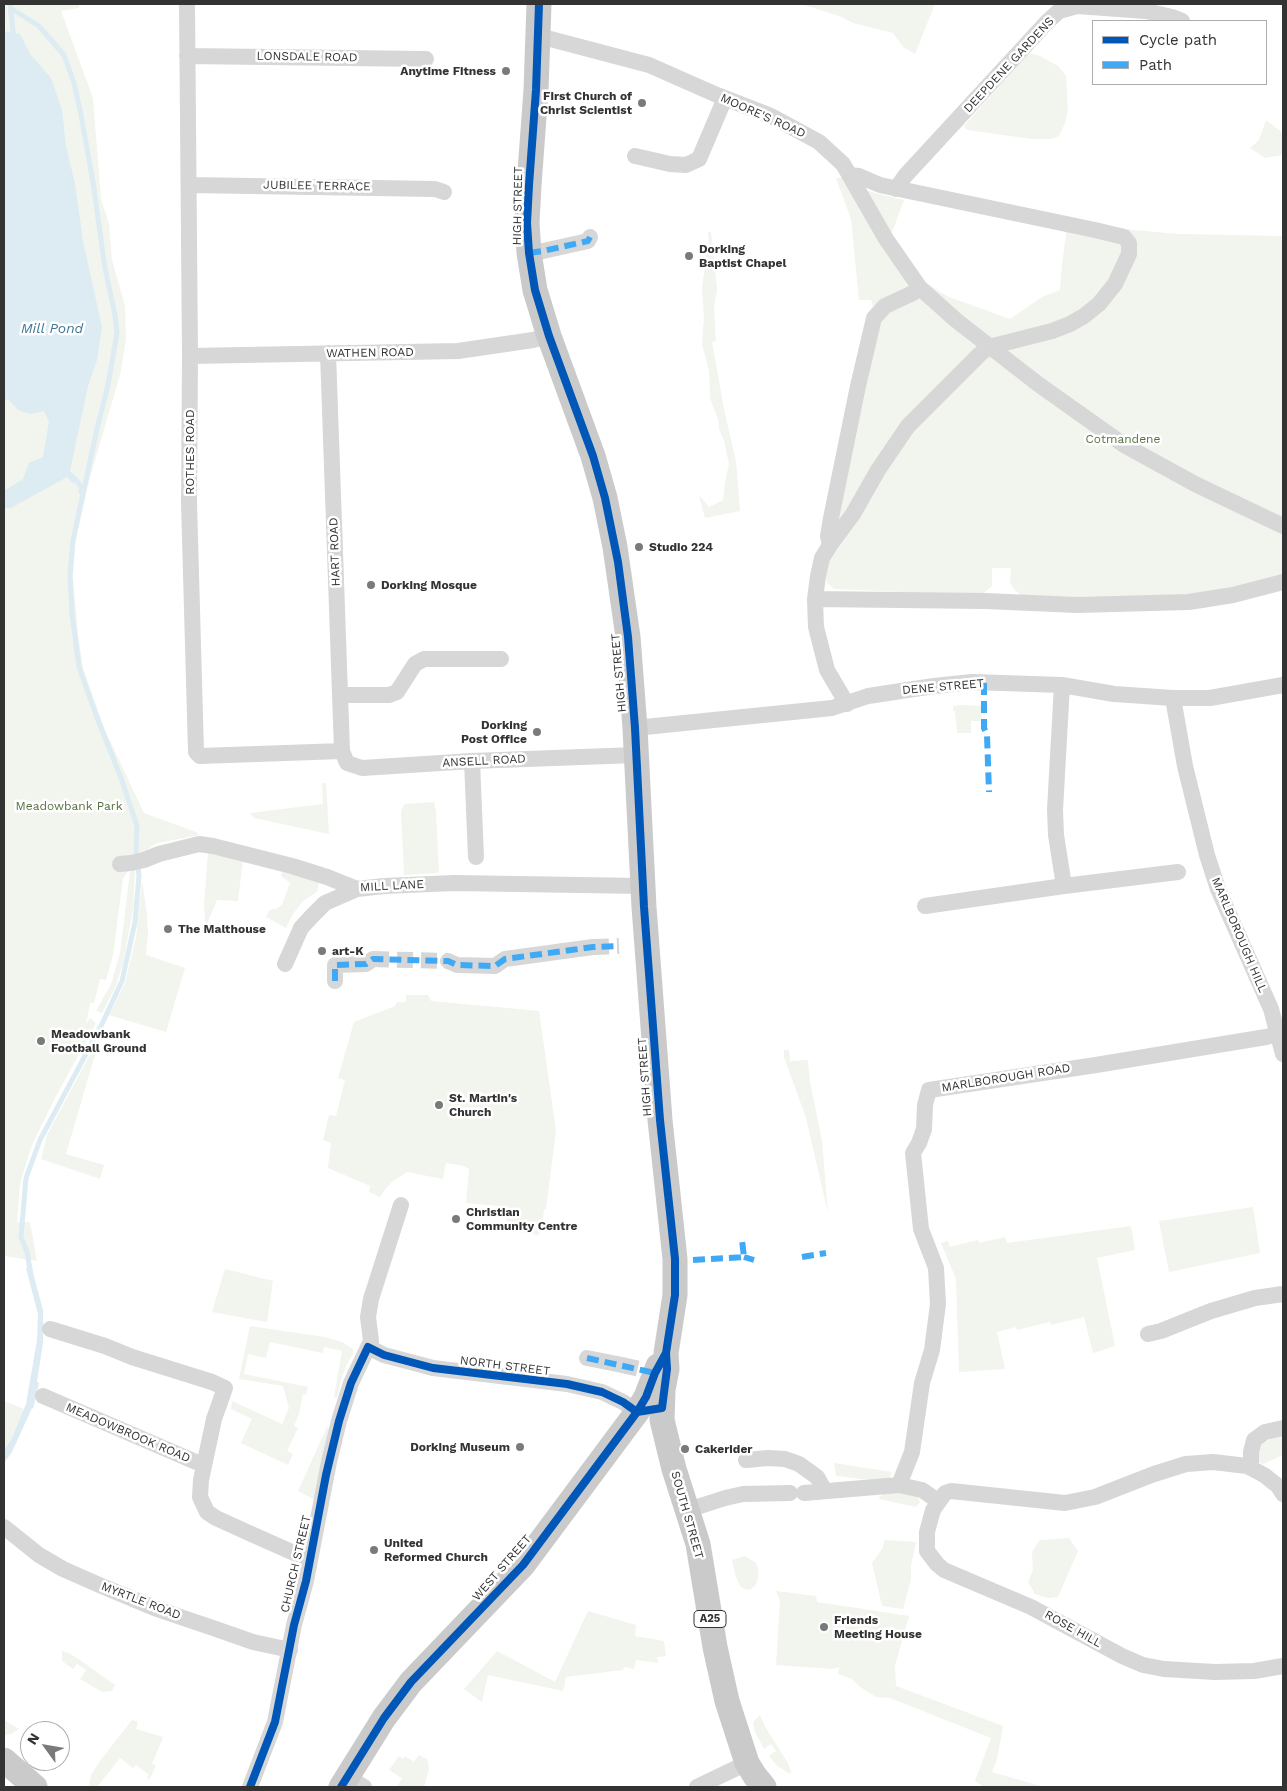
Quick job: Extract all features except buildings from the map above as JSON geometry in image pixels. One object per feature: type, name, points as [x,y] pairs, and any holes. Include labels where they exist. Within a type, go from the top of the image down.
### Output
[{"type":"main road","name":"HIGH STREET","points":[[539,4],[539,36],[527,223],[529,253],[535,290],[549,336],[593,456],[605,498],[615,546],[628,637],[660,1120],[675,1259],[675,1295],[655,1365]]},
{"type":"main road","name":"WEST STREET","points":[[351,1784],[384,1718],[412,1682],[523,1565],[637,1412],[646,1397],[655,1365]]},
{"type":"main road","name":"SOUTH STREET","points":[[655,1365],[667,1369],[663,1390],[662,1420],[674,1469],[698,1544],[726,1701],[747,1763],[764,1787]]},
{"type":"main road","name":"A25","points":[[637,1412],[656,1429],[668,1445]]},
{"type":"main road","points":[[4,1760],[35,1787]]},
{"type":"street","name":"ROTHES ROAD","points":[[187,4],[190,356],[189,502],[196,752],[200,756],[342,751]]},
{"type":"street","name":"DEEPDENE GARDENS","points":[[896,189],[905,176],[1059,11],[1077,6],[1146,11],[1180,20]]},
{"type":"street","name":"MOORE'S ROAD","points":[[539,36],[649,65],[771,116],[812,138],[831,152],[843,164],[849,175]]},
{"type":"street","name":"LONSDALE ROAD","points":[[187,56],[426,59]]},
{"type":"street","points":[[635,156],[670,164],[686,165],[699,159],[725,98]]},
{"type":"street","points":[[847,704],[827,670],[816,627],[815,599],[818,576],[822,558],[830,545],[853,514],[883,462],[908,426],[980,354],[989,347],[1058,328],[1084,316],[1099,304],[1115,284],[1129,254],[1128,243],[1124,237],[896,189],[880,185],[859,176],[849,175]]},
{"type":"street","points":[[849,175],[886,239],[920,288],[989,347],[1077,413],[1124,445],[1195,484],[1283,526]]},
{"type":"street","name":"JUBILEE TERRACE","points":[[189,185],[435,189],[444,192]]},
{"type":"street","points":[[529,253],[588,241],[590,237]]},
{"type":"street","points":[[830,545],[828,536],[830,518],[874,318],[885,306],[913,294],[920,288]]},
{"type":"street","name":"WATHEN ROAD","points":[[190,356],[458,351],[549,336]]},
{"type":"street","name":"HART ROAD","points":[[328,354],[342,751]]},
{"type":"street","points":[[815,599],[985,601],[1076,606],[1189,602],[1233,595],[1283,582]]},
{"type":"street","points":[[341,695],[389,694],[397,692],[415,664],[424,659],[501,660]]},
{"type":"street","name":"DENE STREET","points":[[635,728],[832,708],[868,696],[972,682],[1062,685],[1114,694],[1173,698],[1210,698],[1283,685]]},
{"type":"street","points":[[1062,685],[1055,810],[1056,835],[1064,886]]},
{"type":"street","name":"MARLBOROUGH HILL","points":[[1173,698],[1186,766],[1207,855],[1218,889],[1271,1009],[1283,1054]]},
{"type":"street","name":"ANSELL ROAD","points":[[342,751],[347,763],[362,768],[472,761],[636,755]]},
{"type":"street","points":[[472,761],[476,857]]},
{"type":"street","name":"MILL LANE","points":[[132,862],[184,846],[199,844],[292,866],[357,889],[384,886],[471,883],[643,886]]},
{"type":"street","points":[[925,906],[1178,872]]},
{"type":"street","points":[[285,964],[301,928],[312,916],[325,903],[357,889]]},
{"type":"street","points":[[448,961],[457,965],[495,966],[506,959],[593,947]]},
{"type":"street","points":[[335,980],[335,965],[366,964],[373,959]]},
{"type":"street","name":"MARLBOROUGH ROAD","points":[[899,1486],[912,1452],[922,1383],[936,1330],[938,1304],[936,1268],[921,1229],[913,1153],[924,1129],[924,1105],[929,1090],[1266,1038],[1278,1034]]},
{"type":"street","name":"CHURCH STREET","points":[[250,1787],[275,1722],[294,1625],[306,1581],[339,1421],[351,1383],[371,1341],[368,1317],[370,1299],[401,1205]]},
{"type":"street","points":[[1148,1334],[1246,1300],[1283,1294]]},
{"type":"street","points":[[50,1329],[212,1382],[225,1388],[214,1419],[204,1465]]},
{"type":"street","name":"NORTH STREET","points":[[368,1347],[384,1355],[432,1368],[568,1384],[602,1392],[623,1402],[637,1412]]},
{"type":"street","points":[[587,1358],[622,1365]]},
{"type":"street","name":"MEADOWBROOK ROAD","points":[[43,1396],[204,1465],[200,1480],[200,1497],[207,1512],[256,1537],[294,1553],[310,1557]]},
{"type":"street","points":[[1251,1468],[1251,1452],[1254,1440],[1265,1432],[1283,1428]]},
{"type":"street","points":[[746,1460],[785,1459],[799,1464],[818,1477],[825,1491]]},
{"type":"street","points":[[688,1510],[743,1494],[797,1493],[899,1486],[922,1490],[938,1501],[945,1493],[951,1491],[1065,1503],[1095,1497],[1186,1464],[1213,1462],[1251,1468],[1278,1486],[1283,1494]]},
{"type":"street","name":"ROSE HILL","points":[[938,1501],[933,1510],[927,1532],[928,1551],[944,1570],[1032,1606],[1122,1656],[1143,1665],[1164,1670],[1189,1672],[1254,1671],[1283,1666]]},
{"type":"street","name":"MYRTLE ROAD","points":[[4,1527],[39,1555],[97,1584],[157,1608],[245,1639],[290,1650]]},
{"type":"street","points":[[697,1787],[747,1763]]},
{"type":"green space","name":"Meadowbank Park","points":[[4,4],[79,4],[79,8],[61,11],[93,98],[101,199],[109,224],[112,260],[125,306],[126,339],[120,375],[89,481],[75,544],[73,578],[83,668],[104,728],[144,813],[196,832],[199,835],[157,843],[142,853],[123,878],[113,955],[106,980],[100,979],[94,1003],[90,1003],[86,1024],[90,1018],[96,1023],[56,1096],[32,1145],[20,1183],[17,1222],[30,1222],[37,1261],[4,1256]]},
{"type":"green space","points":[[801,4],[935,4],[915,54],[903,47],[893,33],[853,23],[839,16]]},
{"type":"green space","points":[[1029,53],[1040,56],[1058,66],[1066,76],[1068,109],[1065,123],[1059,136],[1051,139],[1032,139],[967,130],[964,126]]},
{"type":"green space","points":[[1266,120],[1283,133],[1283,155],[1265,158],[1250,148],[1259,140]]},
{"type":"green space","name":"Cotmandene","points":[[836,178],[843,178],[867,191],[904,200],[891,235],[924,281],[949,297],[1010,319],[1042,297],[1060,290],[1068,219],[1133,230],[1180,234],[1283,236],[1283,579],[1203,597],[1085,601],[1021,595],[1010,583],[1011,568],[992,568],[992,586],[985,592],[977,595],[834,589],[827,583],[825,572],[878,326],[871,300],[859,300],[851,219]]},
{"type":"green space","points":[[708,232],[711,232],[717,289],[714,308],[716,341],[712,342],[736,462],[740,511],[705,518],[699,495],[709,507],[723,500],[729,464],[724,441],[719,429],[719,422],[710,398],[709,371],[702,344],[704,318],[702,288],[706,259],[705,248],[709,247]]},
{"type":"green space","points":[[953,706],[981,706],[982,721],[971,721],[971,733],[957,733]]},
{"type":"green space","points":[[322,783],[326,783],[329,834],[254,818],[250,813],[323,804]]},
{"type":"green space","points":[[434,802],[439,873],[404,875],[401,812],[404,804]]},
{"type":"green space","points":[[208,853],[243,860],[238,901],[217,900],[207,924],[205,921],[204,905]]},
{"type":"green space","points":[[284,868],[319,881],[317,892],[303,901],[293,914],[286,928],[266,917],[269,910],[276,909],[282,905],[290,883],[281,876]]},
{"type":"green space","points":[[135,870],[133,910],[123,963],[116,986],[102,1013],[96,1011],[111,984],[120,953],[130,872]]},
{"type":"green space","points":[[142,880],[148,933],[146,955],[185,968],[166,1032],[109,1015],[125,983],[136,937]]},
{"type":"green space","points":[[406,995],[428,995],[431,1001],[539,1011],[556,1131],[546,1209],[544,1209],[542,1229],[538,1235],[505,1230],[509,1207],[466,1203],[469,1169],[464,1166],[446,1163],[443,1179],[407,1172],[393,1181],[380,1197],[369,1192],[370,1186],[328,1168],[331,1143],[323,1140],[329,1115],[336,1116],[345,1080],[338,1078],[354,1022],[395,1006],[397,1002],[406,1002]]},
{"type":"green space","points":[[101,1034],[66,1154],[104,1165],[100,1179],[41,1159],[47,1135]]},
{"type":"green space","points":[[784,1050],[789,1050],[790,1061],[808,1060],[810,1082],[822,1141],[828,1213],[806,1118],[784,1057]]},
{"type":"green space","points":[[1253,1207],[1260,1253],[1169,1272],[1159,1221]]},
{"type":"green space","points":[[1131,1226],[1135,1250],[1097,1258],[1115,1346],[1093,1353],[1084,1317],[1051,1325],[1050,1322],[1017,1330],[1016,1327],[997,1332],[1005,1369],[959,1372],[956,1279],[941,1243],[948,1241],[950,1247],[978,1240],[979,1243],[1005,1237],[1007,1243]]},
{"type":"green space","points":[[225,1269],[273,1281],[267,1322],[212,1312]]},
{"type":"green space","points":[[250,1326],[325,1337],[342,1342],[353,1349],[353,1354],[342,1377],[337,1398],[334,1397],[342,1351],[324,1347],[323,1353],[270,1342],[266,1358],[248,1354],[244,1374],[308,1387],[306,1395],[303,1394],[299,1414],[294,1426],[298,1428],[287,1451],[293,1454],[288,1465],[241,1443],[252,1419],[231,1409],[232,1401],[282,1424],[289,1408],[283,1386],[239,1379]]},
{"type":"green space","points":[[4,1401],[24,1409],[11,1440],[4,1450]]},
{"type":"green space","points":[[327,1427],[332,1431],[315,1500],[298,1491]]},
{"type":"green space","points":[[1283,1436],[1283,1455],[1263,1464],[1259,1462],[1257,1454],[1261,1445],[1274,1437]]},
{"type":"green space","points":[[834,1463],[892,1472],[889,1479],[878,1481],[836,1476]]},
{"type":"green space","points":[[897,1490],[917,1495],[920,1502],[916,1507],[880,1499],[879,1497],[885,1493]]},
{"type":"green space","points":[[1069,1538],[1078,1551],[1058,1597],[1048,1598],[1035,1594],[1028,1582],[1033,1570],[1032,1552],[1040,1540]]},
{"type":"green space","points":[[884,1540],[916,1542],[911,1565],[911,1579],[903,1609],[882,1606],[872,1563],[883,1548]]},
{"type":"green space","points":[[745,1556],[756,1563],[758,1569],[758,1579],[755,1586],[750,1590],[740,1586],[732,1560]]},
{"type":"green space","points":[[776,1591],[816,1596],[817,1602],[909,1616],[895,1666],[896,1686],[1003,1726],[997,1759],[992,1772],[1044,1787],[984,1787],[975,1781],[991,1738],[890,1698],[876,1697],[860,1687],[852,1679],[838,1674],[839,1667],[832,1669],[776,1665],[780,1601]]},
{"type":"green space","points":[[588,1611],[636,1625],[635,1636],[664,1641],[666,1656],[657,1657],[658,1663],[636,1660],[634,1669],[624,1667],[623,1670],[566,1677],[563,1691],[488,1675],[482,1702],[464,1689],[497,1651],[555,1682]]},
{"type":"green space","points":[[62,1651],[80,1660],[115,1685],[112,1691],[102,1692],[80,1679],[86,1670],[77,1664],[73,1669],[62,1661]]},
{"type":"green space","points":[[760,1715],[767,1730],[788,1763],[791,1771],[790,1774],[776,1765],[769,1756],[776,1751],[771,1744],[764,1749],[755,1732],[753,1722]]},
{"type":"green space","points":[[4,1720],[19,1729],[5,1735]]},
{"type":"green space","points":[[132,1720],[138,1722],[136,1729],[163,1737],[152,1764],[156,1766],[149,1780],[147,1778],[149,1775],[136,1765],[133,1768],[120,1758],[97,1787],[89,1787],[91,1775]]},
{"type":"green space","points":[[419,1755],[428,1760],[429,1770],[424,1787],[397,1787],[402,1778],[389,1770],[399,1756],[403,1759],[405,1756],[414,1762]]},
{"type":"water","name":"Mill Pond","points":[[7,31],[20,34],[30,54],[51,78],[62,110],[66,146],[75,184],[83,241],[102,327],[97,360],[88,386],[70,471],[77,478],[74,484],[67,477],[11,508],[4,508],[4,491],[23,479],[29,463],[43,457],[49,422],[44,411],[30,414],[18,410],[8,399],[4,401],[4,36]]},
{"type":"water","points":[[26,1268],[32,1269],[43,1310],[43,1343],[37,1382],[39,1383],[33,1409],[12,1452],[4,1463],[4,1450],[11,1440],[26,1404],[37,1340],[38,1314]]},
{"type":"waterway","points":[[10,4],[13,32]]},
{"type":"waterway","points":[[12,9],[39,26],[64,55],[74,83],[93,182],[105,268],[115,315],[117,333],[108,385],[73,540],[70,575],[72,613],[79,667],[137,826],[136,850],[139,876],[135,922],[122,981],[102,1024],[40,1140],[26,1178],[21,1237],[27,1252],[31,1275]]},
{"type":"waterway","points":[[76,480],[82,488],[81,492]]},
{"type":"tunnel","points":[[593,947],[619,946]]},
{"type":"tunnel","points":[[373,959],[448,961]]},
{"type":"tunnel","points":[[622,1365],[644,1370]]},
{"type":"marked path","points":[[529,253],[588,241],[590,237]]},
{"type":"marked path","points":[[984,683],[984,728],[987,735],[989,792]]},
{"type":"marked path","points":[[335,981],[335,965],[366,964],[373,959],[448,961],[457,965],[495,966],[505,959],[593,947],[619,946]]},
{"type":"marked path","points":[[693,1260],[744,1257],[742,1240]]},
{"type":"marked path","points":[[802,1257],[826,1253]]},
{"type":"marked path","points":[[744,1257],[754,1260]]},
{"type":"marked path","points":[[587,1358],[655,1373]]},
{"type":"cycle path","points":[[539,4],[536,90],[527,223],[529,253],[535,290],[549,336],[593,456],[605,498],[618,562],[628,637],[635,728],[644,907],[660,1120],[675,1259],[675,1295],[666,1353],[667,1369],[662,1408],[637,1412]]},
{"type":"cycle path","points":[[250,1787],[275,1722],[294,1625],[306,1581],[326,1475],[339,1421],[351,1383],[368,1347],[384,1355],[433,1368],[567,1384],[602,1392],[623,1402],[637,1412]]},
{"type":"cycle path","points":[[341,1787],[384,1718],[411,1682],[523,1565],[637,1412],[666,1353]]},
{"type":"place","name":"Anytime Fitness","points":[[506,71]]},
{"type":"place","name":"First Church of Christ Scientist","points":[[642,103]]},
{"type":"place","name":"Dorking Baptist Chapel","points":[[689,256]]},
{"type":"place","name":"Studio 224","points":[[639,547]]},
{"type":"place","name":"Dorking Mosque","points":[[371,585]]},
{"type":"place","name":"Dorking Post Office","points":[[537,732]]},
{"type":"place","name":"The Malthouse","points":[[168,929]]},
{"type":"place","name":"art-K","points":[[322,951]]},
{"type":"place","name":"Meadowbank Football Ground","points":[[41,1041]]},
{"type":"place","name":"St. Martin's Church","points":[[439,1105]]},
{"type":"place","name":"Christian Community Centre","points":[[456,1219]]},
{"type":"place","name":"Dorking Museum","points":[[520,1447]]},
{"type":"place","name":"Cakerider","points":[[685,1449]]},
{"type":"place","name":"United Reformed Church","points":[[374,1550]]},
{"type":"place","name":"Friends Meeting House","points":[[824,1627]]}]
